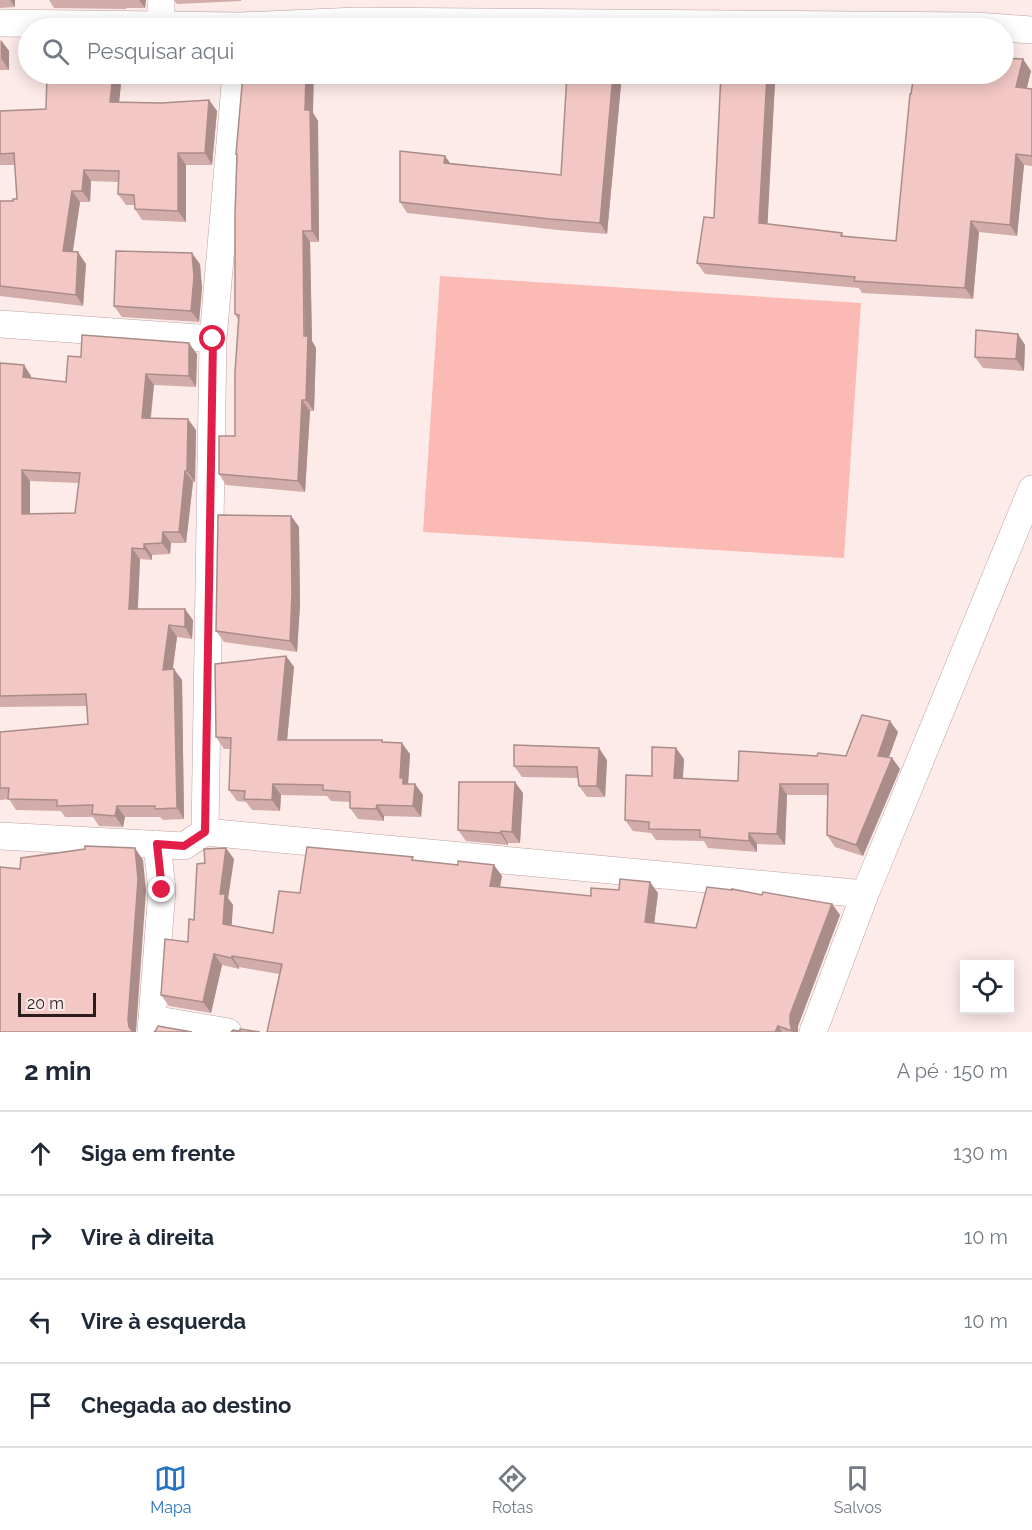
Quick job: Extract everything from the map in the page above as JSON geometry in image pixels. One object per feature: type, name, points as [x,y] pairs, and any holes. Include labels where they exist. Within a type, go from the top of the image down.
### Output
[{"type":"street","points":[[306,18],[358,11],[641,18]]},
{"type":"street","points":[[80,18],[161,13],[189,18]]},
{"type":"street","points":[[0,23],[18,22]]},
{"type":"street","points":[[1014,29],[1032,30]]},
{"type":"street","points":[[205,832],[213,339],[235,84]]},
{"type":"street","points":[[0,324],[213,339]]},
{"type":"street","points":[[813,1032],[865,894],[1032,489]]},
{"type":"street","points":[[0,836],[184,846],[205,832],[865,894]]},
{"type":"street","points":[[157,844],[162,890],[152,1025],[228,1032]]},
{"type":"shaded area","points":[[440,276],[861,303],[844,558],[423,532]]},
{"type":"building","points":[[1014,59],[1023,59],[1016,87],[1032,89],[1032,156],[1016,154],[1010,225],[971,221],[965,288],[854,281],[855,277],[697,263],[704,217],[714,218],[721,84],[766,84],[759,223],[842,233],[841,236],[896,241],[912,84],[1014,84]]},
{"type":"building","points":[[47,84],[112,84],[110,102],[161,103],[209,100],[205,153],[178,153],[178,211],[135,209],[134,195],[118,194],[119,171],[84,170],[82,191],[72,191],[63,251],[78,252],[76,295],[0,286],[0,201],[17,199],[14,153],[0,154],[0,111],[46,109]]},
{"type":"building","points":[[242,84],[306,84],[305,110],[310,110],[312,231],[303,231],[304,336],[308,336],[306,400],[302,400],[298,481],[219,474],[219,436],[235,436],[235,372],[239,315],[235,314],[236,154]]},
{"type":"building","points":[[566,84],[612,84],[600,223],[400,202],[400,151],[445,156],[444,163],[561,175]]},
{"type":"building","points":[[116,251],[192,253],[194,277],[191,311],[114,306]]},
{"type":"building","points":[[976,330],[1018,334],[1016,359],[975,357]]},
{"type":"building","points":[[82,335],[189,343],[189,376],[146,374],[142,418],[188,419],[187,471],[185,471],[179,532],[163,532],[162,543],[144,544],[144,549],[132,548],[129,609],[185,609],[185,627],[169,625],[163,670],[174,669],[177,808],[117,806],[115,816],[92,814],[93,805],[57,806],[57,800],[8,799],[9,788],[0,788],[0,732],[88,724],[86,694],[0,696],[0,363],[24,365],[23,377],[66,382],[68,356],[81,357]],"holes":[[[22,470],[80,473],[75,513],[22,514]]]},
{"type":"building","points":[[218,515],[291,516],[290,641],[216,631]]},
{"type":"building","points":[[286,656],[278,740],[382,740],[382,742],[402,743],[400,778],[403,778],[403,784],[415,784],[413,806],[377,805],[376,809],[350,808],[350,792],[323,790],[323,785],[273,784],[272,800],[244,799],[245,791],[229,790],[231,738],[216,737],[215,664]]},
{"type":"building","points":[[862,715],[890,721],[878,756],[892,758],[856,845],[827,835],[828,784],[780,784],[777,834],[749,833],[749,841],[700,837],[700,830],[649,829],[649,822],[625,820],[626,775],[652,776],[652,747],[676,748],[674,778],[738,781],[739,751],[846,756]]},
{"type":"building","points":[[514,745],[599,748],[597,786],[579,786],[577,767],[514,766]]},
{"type":"building","points":[[459,782],[515,782],[512,832],[458,830]]},
{"type":"building","points":[[85,846],[135,848],[138,879],[128,1020],[133,1032],[0,1032],[0,867],[20,869],[21,858],[85,849]]},
{"type":"building","points":[[307,847],[413,857],[412,860],[458,865],[458,861],[494,865],[490,886],[591,896],[591,888],[619,890],[620,879],[650,882],[645,922],[696,928],[707,887],[762,895],[763,892],[832,904],[790,1015],[792,1031],[778,1026],[775,1032],[267,1032],[282,964],[214,954],[203,1002],[161,995],[165,939],[188,942],[189,919],[194,920],[197,864],[205,863],[204,849],[226,848],[220,894],[225,894],[223,924],[273,933],[279,891],[300,893]]},
{"type":"building","points":[[158,1026],[192,1032],[154,1032]]},
{"type":"building","points":[[240,1029],[260,1032],[231,1032],[240,1031]]},
{"type":"route","points":[[162,890],[157,844],[184,846],[205,832],[213,339]]}]
